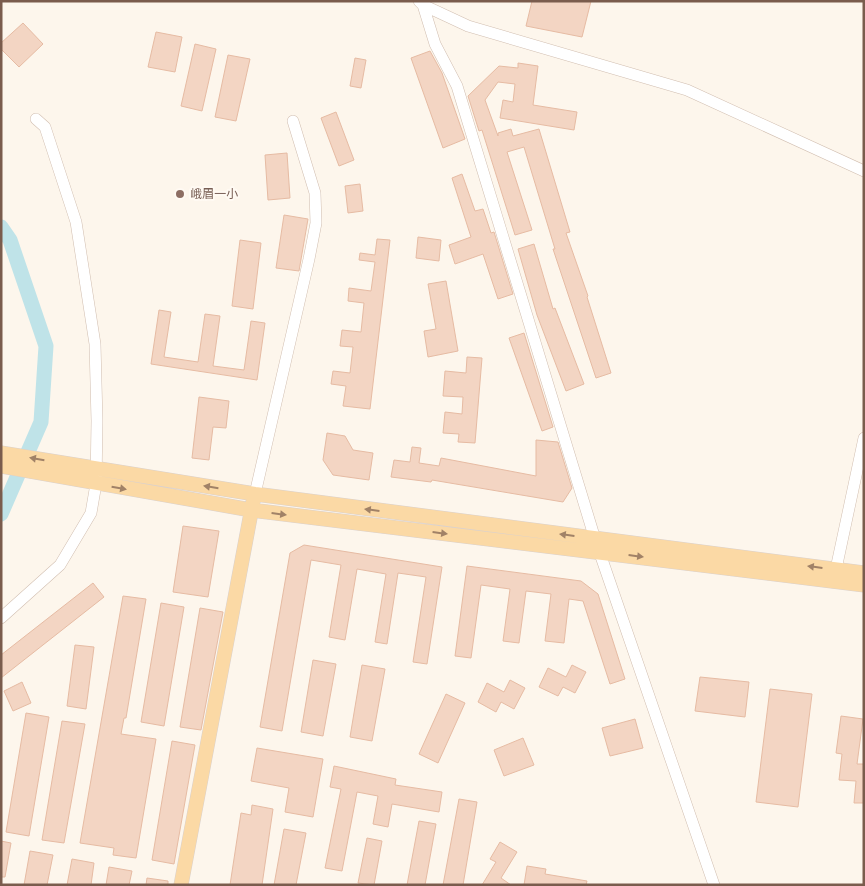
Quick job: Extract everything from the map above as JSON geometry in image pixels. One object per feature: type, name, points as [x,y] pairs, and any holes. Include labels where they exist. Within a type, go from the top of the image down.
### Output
[{"type":"main road","points":[[1,453],[72,472],[96,484],[251,510],[864,572]]},
{"type":"main road","points":[[1,466],[72,472],[96,468],[255,494],[864,584]]},
{"type":"main road","points":[[181,885],[255,494]]},
{"type":"street","points":[[421,3],[468,26],[687,90],[864,170]]},
{"type":"street","points":[[421,3],[435,44],[457,86],[598,545],[714,885]]},
{"type":"street","points":[[1,618],[60,565],[91,513],[96,484],[98,413],[95,344],[76,222],[45,127],[36,119]]},
{"type":"street","points":[[255,494],[316,223],[315,193],[293,122]]},
{"type":"street","points":[[836,569],[864,438]]},
{"type":"building","points":[[532,1],[591,1],[582,37],[526,26]]},
{"type":"building","points":[[23,23],[43,44],[19,67],[1,49],[1,43]]},
{"type":"building","points":[[156,32],[182,37],[175,72],[148,67]]},
{"type":"building","points":[[195,44],[216,49],[202,111],[181,106]]},
{"type":"building","points":[[430,51],[442,73],[465,139],[443,148],[411,58]]},
{"type":"building","points":[[228,55],[250,59],[236,121],[215,117]]},
{"type":"building","points":[[355,58],[366,60],[361,88],[350,86]]},
{"type":"building","points":[[518,63],[538,66],[533,105],[577,112],[574,130],[500,118],[503,100],[513,102],[515,84],[498,82],[485,100],[498,136],[498,133],[511,129],[513,136],[539,129],[570,232],[566,233],[588,296],[611,373],[596,378],[553,249],[555,249],[524,147],[507,152],[532,230],[515,235],[482,130],[479,131],[468,96],[499,66],[518,68]]},
{"type":"building","points":[[336,112],[354,160],[339,166],[321,118]]},
{"type":"building","points":[[287,153],[290,198],[268,200],[265,155]]},
{"type":"building","points":[[462,174],[475,211],[483,209],[491,233],[494,232],[513,294],[498,299],[483,254],[455,264],[449,245],[471,237],[452,178]]},
{"type":"building","points":[[360,184],[363,211],[348,213],[345,186]]},
{"type":"building","points":[[284,215],[308,219],[299,271],[276,268]]},
{"type":"building","points":[[418,237],[441,240],[439,261],[416,258]]},
{"type":"building","points":[[377,239],[390,240],[370,409],[343,406],[346,386],[331,384],[333,371],[350,373],[353,347],[340,346],[342,330],[361,332],[364,303],[348,301],[349,288],[371,291],[375,262],[359,260],[360,253],[375,255]]},
{"type":"building","points":[[240,240],[261,243],[253,309],[232,306]]},
{"type":"building","points":[[534,244],[553,309],[555,308],[584,384],[566,391],[537,315],[518,249]]},
{"type":"building","points":[[446,281],[458,351],[428,357],[424,331],[436,329],[428,284]]},
{"type":"building","points":[[159,310],[171,312],[164,357],[198,362],[205,314],[220,316],[213,366],[244,370],[251,321],[265,323],[257,380],[151,364]]},
{"type":"building","points":[[524,333],[553,427],[542,431],[509,338]]},
{"type":"building","points":[[467,357],[482,358],[475,443],[458,442],[459,434],[443,433],[445,412],[462,414],[463,397],[443,396],[445,371],[466,373]]},
{"type":"building","points":[[199,397],[229,401],[226,428],[213,427],[209,460],[192,458]]},
{"type":"building","points":[[327,433],[345,436],[353,450],[373,453],[369,480],[333,475],[323,460]]},
{"type":"building","points":[[536,440],[558,442],[572,488],[563,502],[432,480],[431,482],[391,477],[394,460],[410,462],[412,447],[421,448],[419,463],[439,466],[441,458],[536,476]]},
{"type":"building","points":[[183,526],[219,531],[208,597],[173,592]]},
{"type":"building","points":[[304,545],[442,567],[427,664],[413,662],[426,577],[398,573],[387,644],[375,642],[386,574],[357,569],[345,640],[329,637],[341,565],[311,560],[282,731],[260,727],[290,553]]},
{"type":"building","points":[[467,566],[581,581],[598,594],[625,679],[610,684],[583,601],[569,599],[564,643],[545,641],[551,594],[526,591],[519,643],[503,641],[510,589],[481,585],[471,658],[455,656]]},
{"type":"building","points":[[93,583],[104,597],[1,678],[1,655]]},
{"type":"building","points":[[123,596],[146,599],[126,718],[124,718],[121,734],[156,739],[136,858],[113,855],[114,848],[80,843]]},
{"type":"building","points":[[161,603],[184,607],[164,726],[141,722]]},
{"type":"building","points":[[200,608],[223,612],[201,730],[180,727]]},
{"type":"building","points":[[75,645],[94,647],[86,709],[67,706]]},
{"type":"building","points":[[313,660],[336,664],[323,736],[301,732]]},
{"type":"building","points":[[362,665],[385,669],[372,741],[350,737]]},
{"type":"building","points":[[572,665],[586,672],[575,693],[563,687],[558,696],[539,687],[548,668],[566,677]]},
{"type":"building","points":[[700,677],[749,682],[745,717],[695,711]]},
{"type":"building","points":[[510,680],[525,688],[514,709],[501,702],[496,712],[478,702],[487,683],[504,692]]},
{"type":"building","points":[[22,682],[31,703],[13,711],[4,691]]},
{"type":"building","points":[[770,689],[812,694],[798,807],[756,802]]},
{"type":"building","points":[[446,694],[465,703],[438,763],[419,754]]},
{"type":"building","points":[[26,713],[49,717],[29,836],[6,832]]},
{"type":"building","points":[[841,716],[863,719],[857,764],[864,764],[864,803],[854,803],[856,781],[839,780],[842,754],[836,753]]},
{"type":"building","points":[[635,719],[643,748],[610,756],[602,728]]},
{"type":"building","points":[[62,721],[85,724],[64,843],[42,840]]},
{"type":"building","points":[[523,738],[534,765],[504,776],[494,750]]},
{"type":"building","points":[[172,741],[195,745],[174,864],[152,860]]},
{"type":"building","points":[[257,748],[323,759],[313,817],[285,812],[289,788],[251,781]]},
{"type":"building","points":[[334,766],[396,779],[395,785],[442,792],[439,812],[392,804],[388,827],[373,824],[378,796],[357,792],[342,871],[325,868],[341,789],[330,787]]},
{"type":"building","points":[[459,799],[477,802],[463,885],[443,885]]},
{"type":"building","points":[[252,805],[273,809],[262,885],[230,885],[241,813],[251,815]]},
{"type":"building","points":[[419,821],[436,824],[425,885],[407,885]]},
{"type":"building","points":[[284,829],[306,833],[296,885],[274,885]]},
{"type":"building","points":[[367,838],[382,841],[374,885],[358,883]]},
{"type":"building","points":[[1,841],[11,843],[5,877],[1,877]]},
{"type":"building","points":[[500,842],[517,852],[501,878],[511,885],[482,885],[496,862],[490,859]]},
{"type":"building","points":[[30,851],[53,855],[47,885],[24,885]]},
{"type":"building","points":[[72,859],[94,863],[91,885],[67,885]]},
{"type":"building","points":[[527,866],[546,869],[545,874],[587,881],[586,885],[524,885]]},
{"type":"building","points":[[109,867],[132,871],[129,885],[106,885]]},
{"type":"building","points":[[147,878],[168,881],[168,885],[146,885]]},
{"type":"waterway","points":[[1,227],[10,240],[46,346],[41,422],[1,514]]},
{"type":"place","name":"峨眉一小","points":[[180,194]]}]
